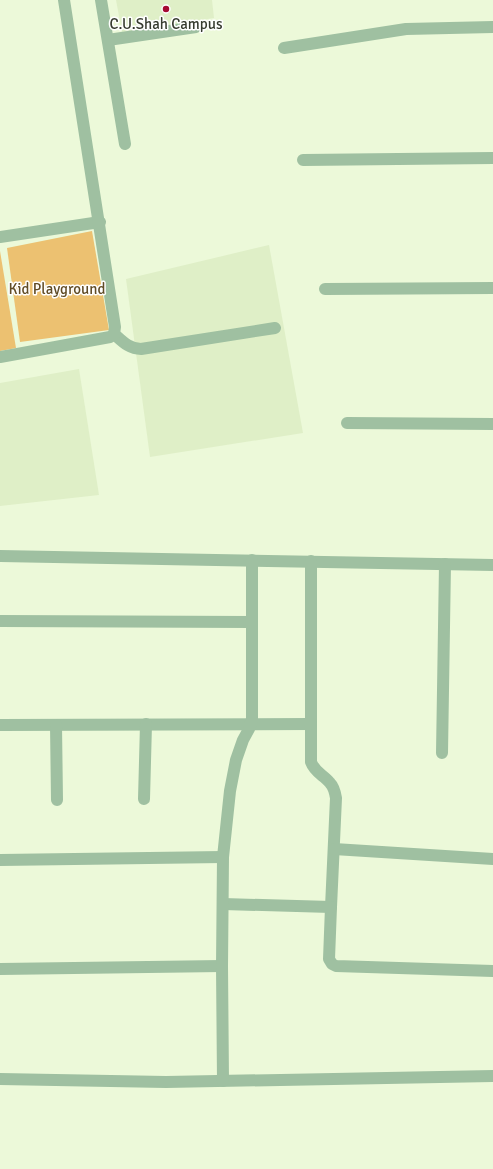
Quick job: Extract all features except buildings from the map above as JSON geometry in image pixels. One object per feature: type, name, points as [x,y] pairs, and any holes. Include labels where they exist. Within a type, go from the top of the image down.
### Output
[{"type":"street","points":[[0,357],[110,337],[114,334],[115,327],[100,222],[64,0]]},
{"type":"street","points":[[101,0],[125,144]]},
{"type":"street","points":[[108,40],[196,27]]},
{"type":"street","points":[[284,48],[406,29],[493,27]]},
{"type":"street","points":[[303,160],[493,158]]},
{"type":"street","points":[[0,237],[100,222]]},
{"type":"street","points":[[325,289],[493,288]]},
{"type":"street","points":[[114,334],[126,345],[136,349],[141,349],[275,328]]},
{"type":"street","points":[[347,423],[493,424]]},
{"type":"street","points":[[0,556],[493,564]]},
{"type":"street","points":[[223,1081],[223,857],[230,791],[236,760],[243,740],[249,729],[252,709],[252,560]]},
{"type":"street","points":[[311,561],[311,762],[316,771],[330,782],[335,791],[336,798],[329,959],[332,964],[336,966],[493,972]]},
{"type":"street","points":[[442,753],[445,564]]},
{"type":"street","points":[[0,621],[252,622]]},
{"type":"street","points":[[144,799],[146,724]]},
{"type":"street","points":[[0,725],[311,724]]},
{"type":"street","points":[[56,725],[57,800]]},
{"type":"street","points":[[334,849],[493,859]]},
{"type":"street","points":[[0,860],[223,857]]},
{"type":"street","points":[[223,904],[331,907]]},
{"type":"street","points":[[0,969],[222,966]]},
{"type":"street","points":[[0,1080],[166,1082],[493,1076]]},
{"type":"shaded area","name":"C.U.Shah Campus","points":[[116,0],[212,0],[214,18],[122,32]]},
{"type":"shaded area","points":[[269,245],[303,433],[150,457],[126,279]]},
{"type":"shaded area","points":[[79,369],[99,495],[0,506],[0,383]]},
{"type":"green space","name":"Kid Playground","points":[[92,231],[109,330],[20,342],[7,248]]},
{"type":"green space","points":[[0,251],[16,348],[0,351]]},
{"type":"place","name":"C.U.Shah Campus","points":[[166,9]]}]
